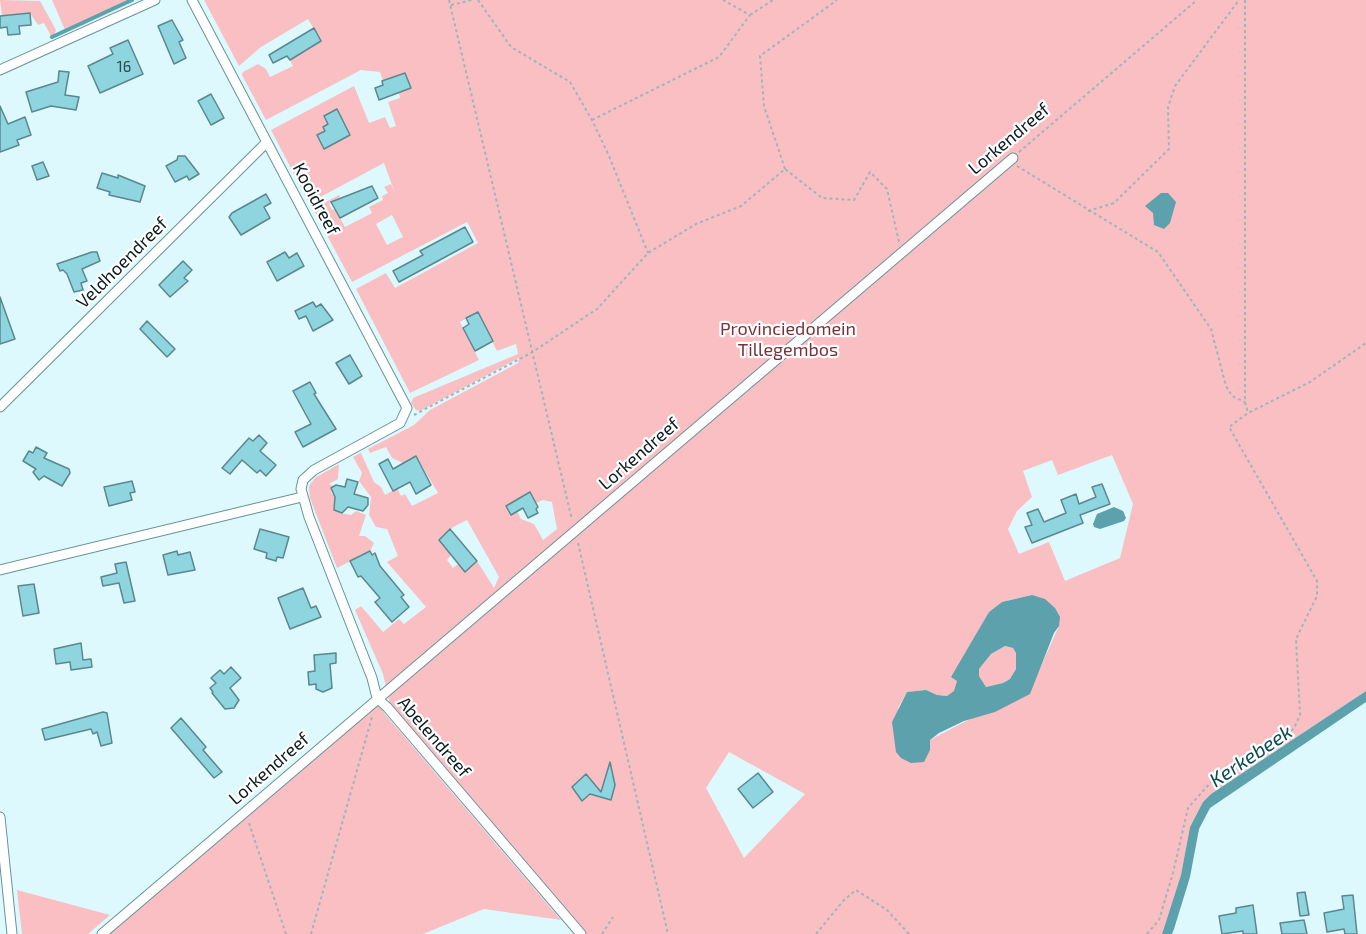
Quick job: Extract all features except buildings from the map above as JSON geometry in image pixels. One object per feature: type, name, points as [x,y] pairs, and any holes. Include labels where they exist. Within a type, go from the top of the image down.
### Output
[{"type":"street","points":[[0,70],[155,0]]},
{"type":"street","name":"Kooidreef","points":[[192,0],[404,400],[406,415]]},
{"type":"street","name":"Veldhoendreef","points":[[0,407],[267,142]]},
{"type":"street","name":"Lorkendreef","points":[[102,934],[1012,158]]},
{"type":"street","points":[[0,570],[302,497],[303,480],[308,475],[400,423],[406,415]]},
{"type":"street","name":"Abelendreef","points":[[302,497],[372,678],[377,698],[581,934]]},
{"type":"street","points":[[0,817],[12,934]]},
{"type":"path","points":[[449,0],[668,934]]},
{"type":"path","points":[[451,5],[472,0]]},
{"type":"path","points":[[478,0],[511,47],[570,82],[592,120],[648,253]]},
{"type":"path","points":[[723,0],[750,15]]},
{"type":"path","points":[[592,120],[719,57],[750,15],[773,0]]},
{"type":"path","points":[[837,0],[760,56],[764,106],[784,170],[822,198],[854,200],[870,172],[887,189],[891,216],[901,251]]},
{"type":"path","name":"Lorkendreef","points":[[1012,158],[1197,0]]},
{"type":"path","points":[[1088,211],[1114,203],[1169,149],[1168,106],[1175,86],[1239,0]]},
{"type":"path","points":[[1245,0],[1245,402],[1248,412]]},
{"type":"path","points":[[1012,158],[1018,168],[1088,211],[1110,221],[1158,252],[1211,329],[1226,386],[1232,396],[1245,402]]},
{"type":"path","points":[[406,415],[420,413],[531,353],[597,309],[648,253],[696,224],[741,206],[784,170]]},
{"type":"path","points":[[1147,934],[1159,920],[1188,808],[1212,781],[1288,733],[1294,728],[1300,715],[1296,639],[1317,596],[1317,581],[1229,427],[1248,412],[1310,382],[1366,343]]},
{"type":"path","points":[[311,934],[377,698]]},
{"type":"path","points":[[245,812],[286,934]]},
{"type":"path","points":[[816,934],[844,900],[856,890],[887,910],[909,934]]},
{"type":"path","points":[[602,934],[613,917]]},
{"type":"green space","points":[[0,0],[40,1],[56,30],[54,35],[51,36],[44,23],[38,25],[30,13],[2,16]]},
{"type":"green space","points":[[52,0],[129,0],[65,30]]},
{"type":"green space","name":"Provinciedomein Tillegembos","points":[[204,0],[1366,0],[1366,691],[1211,794],[1203,802],[1190,827],[1181,875],[1162,934],[585,934],[390,704],[383,674],[355,610],[361,606],[383,632],[399,619],[404,624],[426,607],[387,562],[398,556],[387,529],[376,527],[369,515],[371,497],[359,481],[362,473],[353,457],[361,453],[374,482],[381,487],[385,495],[397,488],[401,496],[405,494],[412,506],[438,493],[416,456],[403,463],[392,458],[386,447],[370,453],[368,449],[414,425],[430,410],[518,363],[519,358],[420,411],[416,410],[411,403],[413,398],[518,354],[516,344],[497,351],[477,312],[460,322],[479,360],[410,393],[356,289],[386,273],[395,288],[478,243],[467,222],[352,282],[313,209],[339,195],[340,197],[329,204],[332,210],[335,209],[345,227],[372,213],[369,207],[383,200],[382,196],[388,193],[384,187],[391,184],[395,193],[384,163],[309,203],[271,130],[354,86],[369,123],[385,117],[390,128],[396,126],[388,102],[400,98],[399,93],[411,88],[405,73],[383,81],[380,72],[361,70],[266,120],[242,75],[243,72],[258,64],[266,69],[270,77],[293,66],[290,60],[321,41],[308,19],[261,47],[239,66]],"holes":[[[392,215],[403,237],[387,245],[376,224]],[[1112,455],[1133,504],[1120,558],[1065,581],[1049,542],[1019,554],[1008,529],[1017,511],[1032,497],[1023,471],[1052,460],[1058,475]],[[530,492],[536,503],[543,500],[552,502],[557,529],[543,540],[534,524],[521,519],[517,511],[511,514],[506,506]],[[467,520],[499,577],[494,588],[477,561],[465,572],[458,564],[453,568],[447,560],[451,555],[439,540],[453,527]],[[1032,595],[1059,626],[1041,666],[972,718],[930,740],[930,750],[898,708],[907,692],[926,690],[947,696],[955,691],[963,659],[989,612],[1002,602]],[[729,752],[805,794],[744,858],[706,788]]]},
{"type":"green space","points":[[339,464],[338,479],[329,484],[333,486],[331,493],[335,496],[334,510],[351,515],[356,511],[366,515],[359,536],[365,536],[374,543],[370,551],[337,568],[310,498],[309,486],[315,478]]},
{"type":"green space","points":[[1005,646],[1013,648],[1016,653],[1016,669],[1010,679],[986,687],[979,676],[979,669],[991,654]]},
{"type":"green space","points":[[379,703],[384,713],[561,920],[484,909],[423,934],[108,934]]},
{"type":"green space","points":[[17,890],[110,915],[88,934],[22,934]]},
{"type":"water","points":[[1161,193],[1168,193],[1176,202],[1170,223],[1164,229],[1154,225],[1153,213],[1145,206]]},
{"type":"water","points":[[1114,507],[1123,511],[1126,518],[1124,521],[1100,529],[1094,527],[1097,514]]},
{"type":"water","points":[[1032,595],[1045,599],[1055,608],[1060,617],[1059,626],[1054,633],[1030,694],[995,712],[964,721],[939,733],[930,740],[930,750],[924,762],[911,763],[901,758],[896,752],[892,722],[907,692],[926,690],[947,696],[954,691],[957,681],[951,677],[989,612],[1002,602]],"holes":[[[1005,646],[1013,648],[1016,653],[1016,669],[1010,679],[986,687],[979,676],[979,669],[991,654]]]},
{"type":"water","points":[[1366,691],[1366,702],[1210,808],[1199,829],[1190,877],[1174,929],[1172,934],[1162,934],[1181,875],[1190,827],[1203,802],[1211,794]]},
{"type":"waterway","points":[[52,37],[132,0]]},
{"type":"water label","name":"Kerkebeek","points":[[1251,756]]}]
